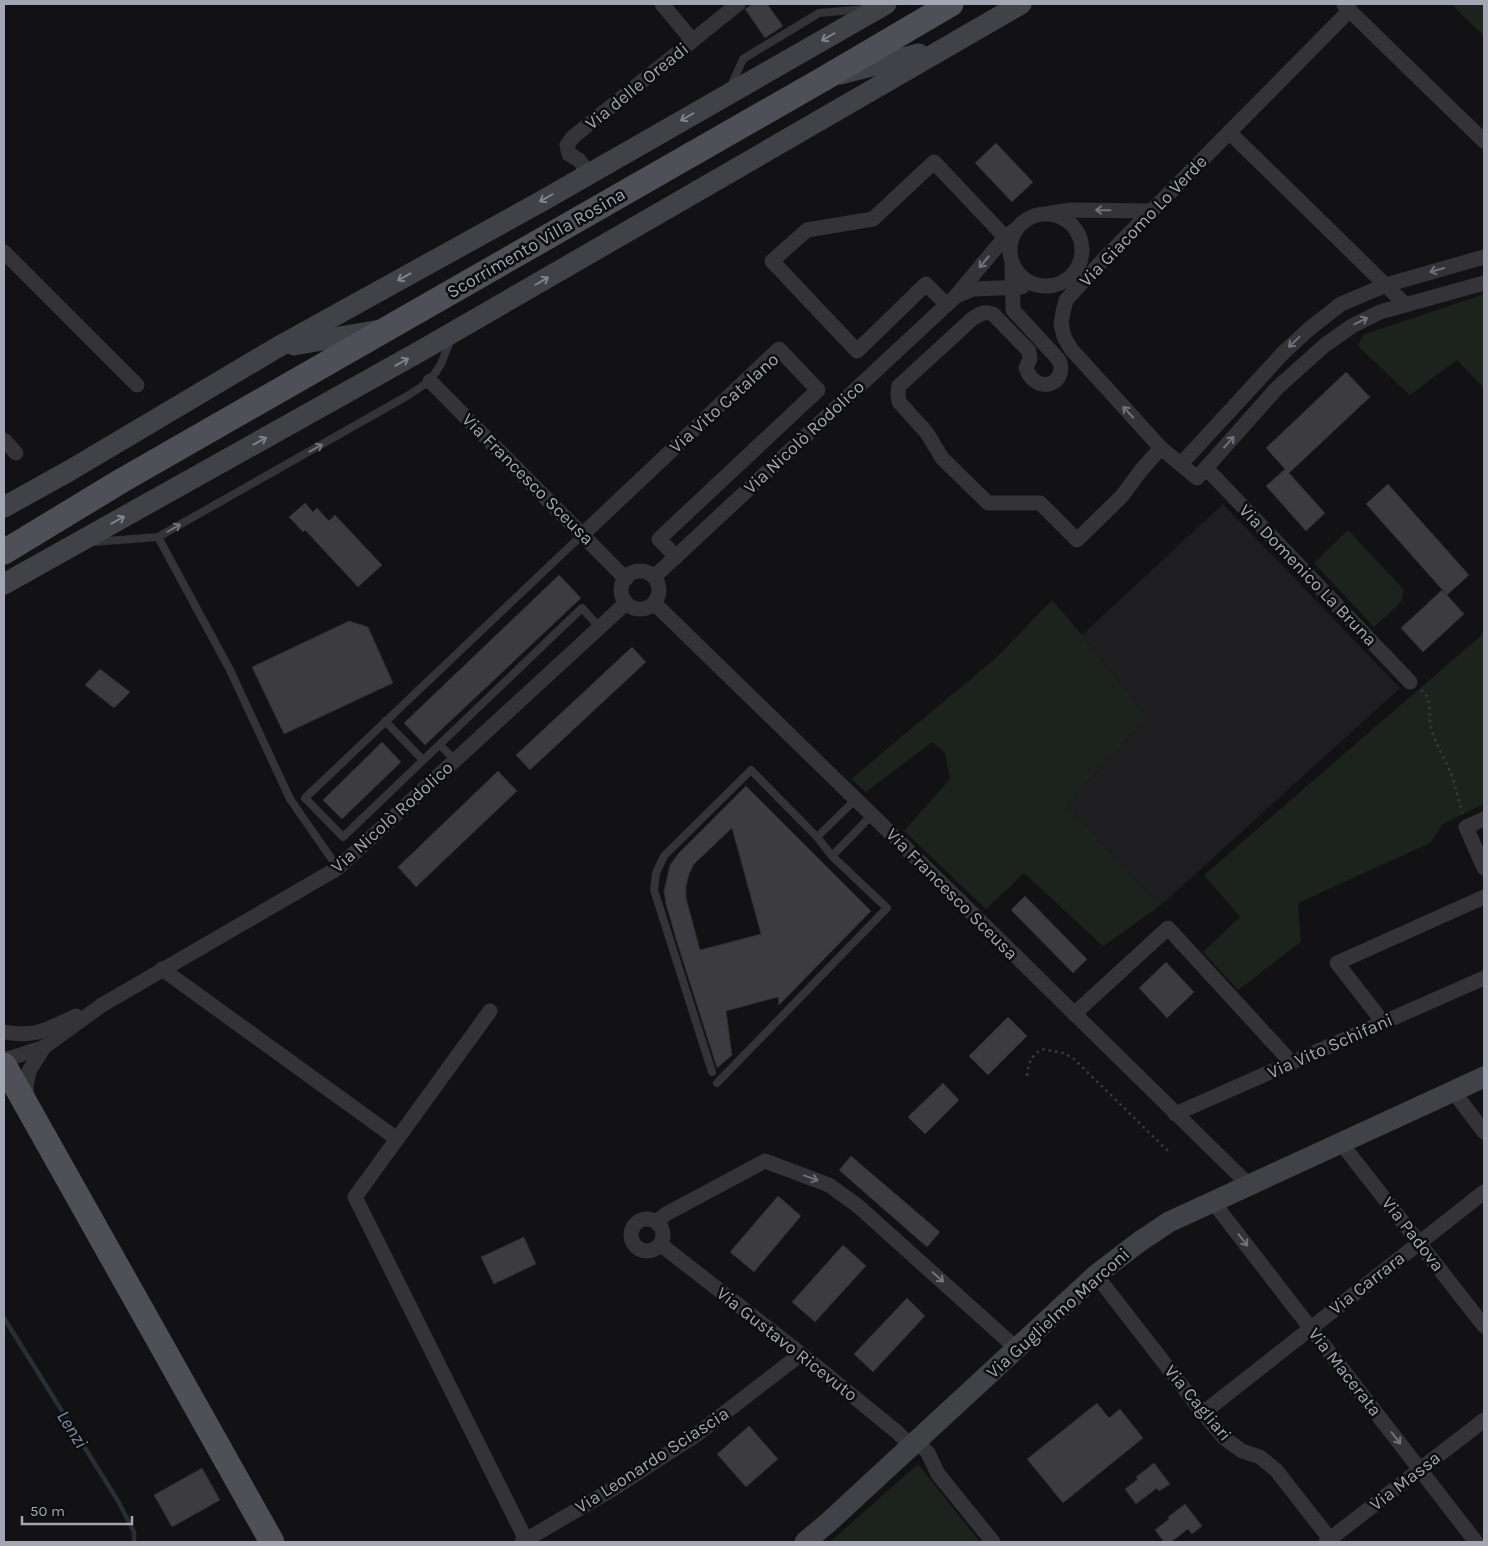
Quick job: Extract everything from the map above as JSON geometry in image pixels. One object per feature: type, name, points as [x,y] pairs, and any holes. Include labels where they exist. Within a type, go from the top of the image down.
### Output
[{"type":"main road","name":"Scorrimento Villa Rosina","points":[[4,552],[122,481],[951,4]]},
{"type":"main road","name":"Scorrimento Villa Rosina","points":[[4,537],[122,481]]},
{"type":"main road","points":[[4,1064],[272,1542]]},
{"type":"street","points":[[662,4],[692,40]]},
{"type":"street","name":"Via delle Oreadi","points":[[589,174],[579,160],[569,154],[567,145],[573,137],[738,4]]},
{"type":"street","points":[[4,584],[455,332],[1021,4]]},
{"type":"street","points":[[4,506],[69,471],[278,347],[589,174],[882,6]]},
{"type":"street","points":[[1346,7],[1484,141]]},
{"type":"street","name":"Via Giacomo Lo Verde","points":[[1181,464],[1162,448],[1071,349],[1064,337],[1061,324],[1066,300],[1229,132],[1346,7]]},
{"type":"street","points":[[825,78],[943,48]]},
{"type":"street","points":[[1229,132],[1406,305]]},
{"type":"street","points":[[1013,310],[1012,287],[1012,265],[1009,253],[1010,233],[934,162],[873,219],[807,230],[772,262],[856,351],[926,284],[950,300],[973,289],[985,287],[1012,287],[1044,286],[1060,284],[1072,275],[1106,258]]},
{"type":"street","points":[[1010,233],[1025,220],[1036,214],[1071,210],[1152,211]]},
{"type":"street","points":[[1049,213],[1060,216],[1070,222],[1082,242],[1080,264],[1072,275],[1066,300]]},
{"type":"street","name":"Via Nicolò Rodolico","points":[[654,577],[950,300],[1010,233]]},
{"type":"street","points":[[4,252],[137,385]]},
{"type":"street","points":[[1181,464],[1284,352],[1341,304],[1386,285],[1484,257]]},
{"type":"street","points":[[1012,265],[1025,280],[1034,285],[1044,286]]},
{"type":"street","points":[[1202,473],[1277,388],[1325,345],[1352,326],[1380,312],[1484,283]]},
{"type":"street","points":[[985,287],[996,293],[1059,360],[1062,366],[1061,373],[1056,380],[1043,384],[1030,377],[1026,368],[1030,359],[1029,351],[993,314],[987,312],[979,314],[972,319],[900,386],[898,393],[899,402],[927,433],[942,458],[988,503],[1040,503],[1077,540],[1122,496],[1142,468],[1162,448]]},
{"type":"street","points":[[278,347],[385,329]]},
{"type":"street","name":"Via Vito Catalano","points":[[582,534],[779,349],[818,390],[659,539],[676,557]]},
{"type":"street","name":"Via Francesco Sceusa","points":[[430,381],[626,578]]},
{"type":"street","points":[[4,440],[16,453]]},
{"type":"street","name":"Via Domenico La Bruna","points":[[1181,464],[1202,473],[1410,682]]},
{"type":"street","points":[[4,590],[45,561]]},
{"type":"street","points":[[642,572],[654,577],[659,587],[654,603],[643,609],[626,604],[622,594],[623,583],[630,574],[642,572]]},
{"type":"street","name":"Via Francesco Sceusa","points":[[654,603],[1249,1185]]},
{"type":"street","name":"Via Nicolò Rodolico","points":[[4,1058],[14,1057],[40,1040],[338,868],[626,604]]},
{"type":"street","points":[[1484,819],[1466,827],[1484,868]]},
{"type":"street","points":[[1383,1022],[1337,963],[1484,897]]},
{"type":"street","points":[[1074,1014],[1168,928],[1291,1062]]},
{"type":"street","points":[[162,969],[397,1140]]},
{"type":"street","name":"Via Vito Schifani","points":[[1175,1114],[1484,978]]},
{"type":"street","points":[[490,1011],[355,1198],[524,1541]]},
{"type":"street","points":[[4,1032],[40,1040]]},
{"type":"street","name":"Via Nicolò Rodolico","points":[[27,1106],[26,1086],[40,1040]]},
{"type":"street","name":"Via Guglielmo Marconi","points":[[805,1542],[1096,1275],[1168,1222],[1484,1077]]},
{"type":"street","points":[[1453,1092],[1484,1132]]},
{"type":"street","name":"Via Padova","points":[[1341,1143],[1484,1326]]},
{"type":"street","points":[[656,1222],[666,1214],[765,1161],[828,1185],[858,1206],[876,1220],[1016,1348]]},
{"type":"street","name":"Via Carrara","points":[[1203,1413],[1484,1192]]},
{"type":"street","name":"Via Macerata","points":[[1213,1202],[1476,1542]]},
{"type":"street","points":[[645,1220],[656,1222],[663,1235],[660,1244],[656,1248],[645,1251],[636,1246],[633,1241],[632,1230],[635,1225],[645,1220]]},
{"type":"street","name":"Via Gustavo Ricevuto","points":[[660,1244],[897,1432],[928,1453],[938,1474],[993,1542]]},
{"type":"street","name":"Via Cagliari","points":[[1096,1275],[1224,1438],[1242,1451],[1260,1457],[1276,1470],[1328,1541]]},
{"type":"street","name":"Via Leonardo Sciascia","points":[[524,1541],[613,1489],[696,1435],[801,1354]]},
{"type":"street","name":"Via Massa","points":[[1328,1541],[1484,1420]]},
{"type":"lane","points":[[76,544],[158,537],[407,396],[430,381],[441,364],[455,332]]},
{"type":"lane","points":[[582,534],[305,798],[343,837],[582,608],[600,628]]},
{"type":"lane","points":[[158,537],[230,670],[290,799],[338,868]]},
{"type":"lane","points":[[384,722],[423,760]]},
{"type":"lane","points":[[440,745],[456,761]]},
{"type":"lane","points":[[712,1072],[654,890],[656,873],[664,856],[750,770],[817,837],[832,856],[887,908],[717,1083]]},
{"type":"lane","points":[[817,837],[856,799]]},
{"type":"lane","points":[[832,856],[872,815]]},
{"type":"path","points":[[1410,682],[1425,693],[1429,700],[1430,721],[1434,737],[1453,778],[1466,827]]},
{"type":"path","points":[[1028,1076],[1028,1065],[1033,1055],[1042,1049],[1063,1053],[1073,1058],[1168,1151]]},
{"type":"shaded area","points":[[1451,4],[1484,4],[1484,36]]},
{"type":"shaded area","points":[[1484,294],[1484,388],[1457,360],[1410,395],[1358,346],[1363,335]]},
{"type":"shaded area","points":[[1223,504],[1400,688],[1160,906],[1066,805],[1147,718],[1082,635]]},
{"type":"shaded area","points":[[1348,530],[1404,590],[1401,602],[1374,627],[1314,563]]},
{"type":"shaded area","points":[[1052,600],[1147,718],[1066,805],[1160,906],[1103,946],[1024,873],[986,909],[904,831],[950,779],[945,753],[932,742],[866,792],[851,779],[997,657]]},
{"type":"shaded area","points":[[1484,633],[1484,804],[1443,824],[1430,843],[1298,903],[1301,942],[1238,990],[1203,952],[1240,917],[1204,875]]},
{"type":"shaded area","points":[[918,1464],[980,1542],[830,1542]]},
{"type":"building","points":[[753,4],[767,4],[783,26],[765,38],[745,9]]},
{"type":"building","points":[[996,143],[1033,182],[1012,202],[975,163]]},
{"type":"building","points":[[1346,372],[1370,397],[1289,473],[1325,513],[1306,531],[1266,486],[1285,469],[1266,448]]},
{"type":"building","points":[[1388,484],[1469,575],[1447,595],[1366,504]]},
{"type":"building","points":[[305,503],[313,512],[317,508],[329,521],[335,515],[382,565],[358,587],[305,530],[303,532],[289,517]]},
{"type":"building","points":[[559,575],[581,598],[425,745],[404,723]]},
{"type":"building","points":[[1442,590],[1464,614],[1423,652],[1401,628]]},
{"type":"building","points":[[349,621],[368,627],[393,683],[284,734],[252,667]]},
{"type":"building","points":[[632,647],[646,662],[530,770],[516,755]]},
{"type":"building","points":[[100,669],[130,692],[114,708],[85,685]]},
{"type":"building","points":[[382,742],[401,762],[342,819],[323,800]]},
{"type":"building","points":[[498,771],[517,791],[416,887],[398,867]]},
{"type":"building","points":[[746,786],[871,911],[779,1005],[778,997],[726,1011],[732,1055],[717,1068],[666,904],[664,891],[670,865],[678,854]],"holes":[[[732,828],[761,934],[700,950],[686,898],[689,874],[694,864]]]},
{"type":"building","points":[[1025,896],[1087,959],[1073,973],[1011,910]]},
{"type":"building","points":[[1166,962],[1194,992],[1167,1018],[1139,988]]},
{"type":"building","points":[[1008,1017],[1027,1036],[988,1075],[969,1056]]},
{"type":"building","points":[[943,1083],[959,1100],[925,1134],[908,1117]]},
{"type":"building","points":[[851,1156],[940,1232],[927,1247],[839,1170]]},
{"type":"building","points":[[778,1196],[801,1216],[754,1272],[730,1252]]},
{"type":"building","points":[[524,1237],[536,1264],[494,1284],[481,1257]]},
{"type":"building","points":[[843,1245],[866,1266],[815,1322],[792,1302]]},
{"type":"building","points":[[907,1298],[925,1316],[873,1372],[854,1354]]},
{"type":"building","points":[[1097,1403],[1109,1418],[1120,1409],[1143,1438],[1063,1503],[1027,1459]]},
{"type":"building","points":[[749,1426],[778,1459],[746,1487],[717,1454]]},
{"type":"building","points":[[1154,1463],[1170,1484],[1159,1491],[1157,1488],[1136,1504],[1125,1489],[1138,1479],[1136,1477]]},
{"type":"building","points":[[202,1468],[220,1500],[172,1527],[154,1495]]},
{"type":"building","points":[[1185,1504],[1202,1526],[1192,1534],[1188,1529],[1171,1542],[1164,1542],[1155,1530]]},
{"type":"waterway","name":"Lenzi","points":[[4,1318],[118,1501],[134,1532],[134,1542]]}]
